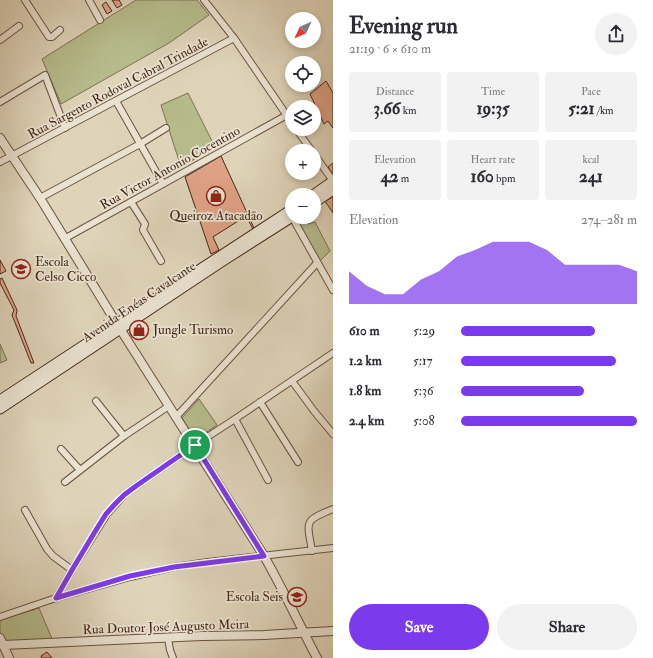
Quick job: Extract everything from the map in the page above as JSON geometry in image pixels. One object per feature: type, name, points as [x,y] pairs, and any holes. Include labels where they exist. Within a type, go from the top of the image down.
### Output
[{"type":"main road","points":[[321,189],[333,181]]},
{"type":"main road","points":[[321,198],[333,190]]},
{"type":"main road","name":"Avenida Enéas Cavalcante","points":[[0,409],[10,398],[119,327],[166,294],[285,218]]},
{"type":"main road","name":"Avenida Enéas Cavalcante","points":[[0,400],[10,398]]},
{"type":"street","points":[[25,0],[49,37],[52,37],[60,30]]},
{"type":"street","points":[[89,0],[100,20]]},
{"type":"street","points":[[204,0],[234,38],[285,112]]},
{"type":"street","points":[[0,40],[19,26]]},
{"type":"street","name":"Rua Sargento Rodoval Cabral Trindade","points":[[0,162],[116,102],[234,38]]},
{"type":"street","points":[[0,102],[45,75],[65,128]]},
{"type":"street","points":[[116,102],[163,184]]},
{"type":"street","name":"Rua Victor Antonio Cocentino","points":[[64,239],[285,116]]},
{"type":"street","points":[[40,198],[140,144],[166,128]]},
{"type":"street","points":[[0,138],[40,198],[64,239],[275,574],[303,633],[317,658]]},
{"type":"street","points":[[321,164],[333,181]]},
{"type":"street","points":[[131,202],[145,224],[143,230],[161,261]]},
{"type":"street","points":[[296,224],[333,290]]},
{"type":"street","points":[[176,417],[317,263]]},
{"type":"street","points":[[56,598],[106,514],[124,495],[195,445],[333,353]]},
{"type":"street","points":[[292,381],[314,412],[333,434]]},
{"type":"street","points":[[96,401],[124,436]]},
{"type":"street","points":[[260,402],[298,462]]},
{"type":"street","points":[[65,482],[124,436],[169,406]]},
{"type":"street","points":[[235,419],[268,480]]},
{"type":"street","points":[[61,448],[80,470]]},
{"type":"street","points":[[312,551],[308,524],[317,515],[333,509]]},
{"type":"street","points":[[25,510],[47,549],[53,556],[72,570]]},
{"type":"street","points":[[0,617],[56,598],[130,576],[174,567],[333,548]]},
{"type":"street","name":"Rua Doutor José Augusto Meira","points":[[1,643],[333,631]]},
{"type":"street","points":[[168,638],[173,658]]},
{"type":"street","points":[[1,643],[9,658]]},
{"type":"green space","points":[[136,0],[197,0],[209,15],[169,43],[61,104],[42,59]]},
{"type":"green space","points":[[188,93],[215,147],[181,167],[161,105]]},
{"type":"green space","points":[[297,224],[316,224],[330,251],[319,262]]},
{"type":"green space","points":[[0,344],[7,360],[0,363]]},
{"type":"green space","points":[[199,399],[217,425],[195,440],[182,418]]},
{"type":"green space","points":[[39,608],[53,641],[5,643],[0,632],[0,620]]},
{"type":"building","points":[[112,0],[119,0],[122,5],[117,8]]},
{"type":"building","points":[[106,2],[112,11],[107,14],[102,5]]},
{"type":"building","points":[[326,81],[333,93],[333,128],[328,121],[324,124],[321,118],[321,100],[313,100],[310,94],[312,92],[321,92],[321,85]]},
{"type":"building","name":"Queiroz Atacadão","points":[[221,156],[254,228],[253,229],[246,216],[213,237],[219,250],[211,254],[185,177]]},
{"type":"building","points":[[333,163],[333,173],[332,173],[328,167]]},
{"type":"building","points":[[333,197],[333,213],[325,201]]},
{"type":"building","points":[[0,260],[6,271],[0,274]]},
{"type":"building","points":[[2,278],[17,310],[16,316],[34,363],[31,363],[12,315],[14,310],[0,283],[0,279]]},
{"type":"building","points":[[47,652],[52,658],[42,658],[41,656]]},
{"type":"place","name":"Queiroz Atacadão","points":[[216,196]]},
{"type":"place","name":"Escola Celso Cicco","points":[[21,269]]},
{"type":"place","name":"Jungle Turismo","points":[[139,330]]},
{"type":"place","name":"Escola Seis","points":[[297,597]]},
{"type":"route","points":[[195,445],[264,556],[174,567],[130,576],[56,598],[106,514],[115,504],[136,486],[195,445]]}]
